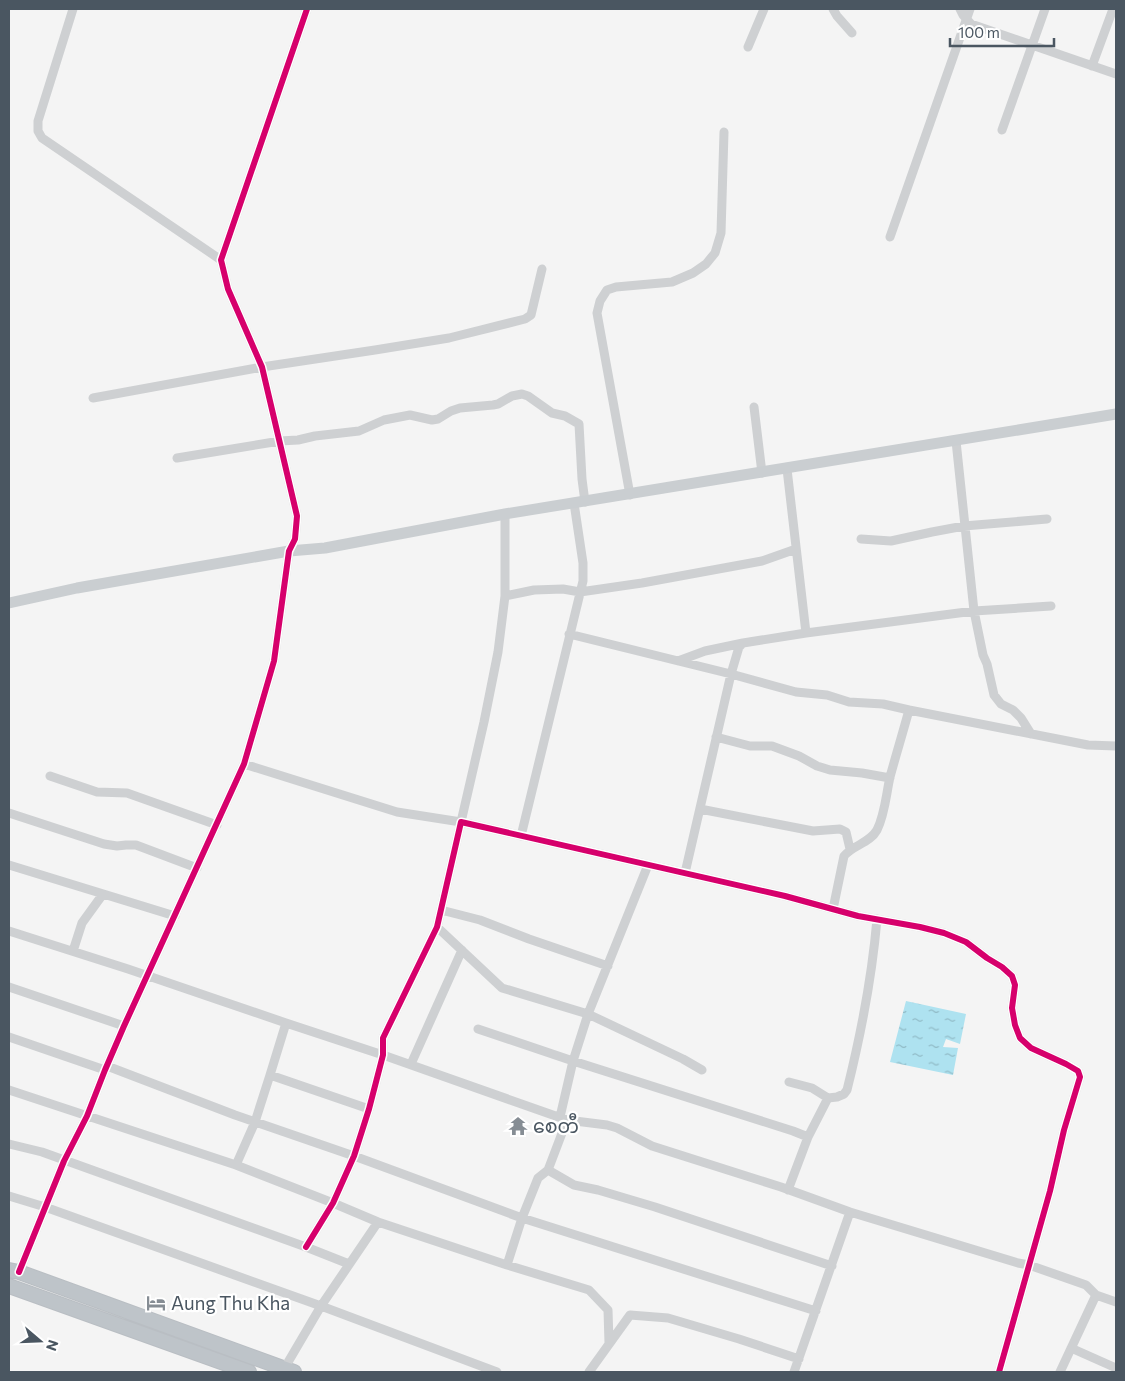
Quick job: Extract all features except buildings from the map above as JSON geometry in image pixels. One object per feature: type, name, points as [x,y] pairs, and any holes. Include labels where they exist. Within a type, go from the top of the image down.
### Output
[{"type":"highway","points":[[14,1271],[289,1370]]},
{"type":"highway","points":[[9,1286],[249,1372]]},
{"type":"main road","points":[[9,603],[76,588],[289,551],[325,548],[505,514],[1116,414]]},
{"type":"street","points":[[73,9],[38,121],[38,131],[42,138],[221,260]]},
{"type":"street","points":[[14,1271],[45,1207],[64,1160],[87,1116],[124,1026],[244,764],[274,661],[289,551],[295,538],[297,516],[262,367],[228,289],[221,260],[307,9]]},
{"type":"street","points":[[748,47],[764,9]]},
{"type":"street","points":[[833,9],[852,33]]},
{"type":"street","points":[[960,9],[966,19],[972,24],[1116,74]]},
{"type":"street","points":[[890,237],[970,9]]},
{"type":"street","points":[[1002,130],[1045,9]]},
{"type":"street","points":[[1092,66],[1112,9]]},
{"type":"street","points":[[630,495],[597,313],[600,301],[607,290],[616,287],[672,282],[693,273],[706,264],[716,252],[721,233],[724,132]]},
{"type":"street","points":[[93,398],[262,367],[449,338],[525,319],[531,315],[542,269]]},
{"type":"street","points":[[177,458],[280,441],[359,432],[384,420],[410,415],[432,420],[438,419],[451,410],[498,404],[512,396],[522,394],[528,396],[552,413],[565,416],[579,424],[582,479],[580,502],[583,581],[521,836]]},
{"type":"street","points":[[754,407],[762,473]]},
{"type":"street","points":[[956,441],[974,611],[983,655],[994,695],[1001,704],[1013,710],[1021,718],[1031,734]]},
{"type":"street","points":[[787,469],[806,633]]},
{"type":"street","points":[[306,1247],[333,1202],[354,1156],[383,1054],[383,1038],[437,927],[498,652],[505,596],[505,514]]},
{"type":"street","points":[[860,539],[891,542],[964,526],[1047,519]]},
{"type":"street","points":[[505,596],[534,590],[563,588],[580,592],[642,583],[762,561],[796,549]]},
{"type":"street","points":[[678,661],[705,650],[806,633],[974,611],[1051,606]]},
{"type":"street","points":[[569,634],[796,692],[827,695],[850,702],[883,704],[1088,745],[1116,746]]},
{"type":"street","points":[[685,873],[731,674],[742,643]]},
{"type":"street","points":[[833,910],[844,856],[850,849],[871,838],[877,829],[909,710]]},
{"type":"street","points":[[716,737],[750,746],[772,746],[830,770],[890,778]]},
{"type":"street","points":[[244,764],[397,812],[461,822],[785,896],[833,910],[920,926],[966,942],[1002,967],[1012,976],[1015,985],[1012,1008],[1020,1038],[1030,1048],[1078,1071],[1080,1077],[999,1372]]},
{"type":"street","points":[[50,776],[97,792],[127,793],[216,825]]},
{"type":"street","points":[[700,809],[813,831],[840,829],[846,832],[850,849]]},
{"type":"street","points":[[9,813],[104,844],[136,846],[197,868]]},
{"type":"street","points":[[9,865],[175,916]]},
{"type":"street","points":[[506,1265],[538,1178],[548,1170],[563,1118],[573,1061],[588,1014],[648,865]]},
{"type":"street","points":[[73,951],[82,923],[102,894]]},
{"type":"street","points":[[440,910],[480,920],[608,966]]},
{"type":"street","points":[[789,1082],[812,1088],[828,1098],[844,1094],[847,1090],[874,954],[877,919]]},
{"type":"street","points":[[437,927],[502,988],[588,1014],[702,1070]]},
{"type":"street","points":[[9,931],[383,1054],[563,1118],[617,1128],[652,1146],[850,1212],[1029,1265],[1086,1285],[1096,1295],[1116,1302]]},
{"type":"street","points":[[410,1064],[462,950]]},
{"type":"street","points":[[9,987],[124,1026]]},
{"type":"street","points":[[236,1165],[255,1122],[286,1023]]},
{"type":"street","points":[[478,1029],[808,1137]]},
{"type":"street","points":[[9,1037],[106,1068],[522,1218],[816,1311]]},
{"type":"street","points":[[270,1074],[368,1109]]},
{"type":"street","points":[[9,1090],[236,1165],[333,1202],[378,1222],[588,1290],[608,1310],[610,1343]]},
{"type":"street","points":[[788,1190],[808,1137],[828,1098]]},
{"type":"street","points":[[9,1144],[42,1152],[349,1264]]},
{"type":"street","points":[[548,1170],[574,1185],[598,1190],[832,1266]]},
{"type":"street","points":[[9,1196],[45,1207],[321,1306],[497,1372]]},
{"type":"street","points":[[794,1372],[850,1212]]},
{"type":"street","points":[[289,1370],[321,1306],[378,1222]]},
{"type":"street","points":[[1060,1372],[1096,1295]]},
{"type":"street","points":[[589,1372],[630,1315],[668,1318],[739,1338],[799,1359]]},
{"type":"street","points":[[1071,1348],[1116,1368]]},
{"type":"water","points":[[906,1001],[966,1014],[960,1044],[946,1039],[943,1047],[958,1048],[953,1075],[890,1062]]},
{"type":"cycle path","points":[[19,1272],[64,1161],[87,1116],[124,1026],[244,764],[274,661],[289,551],[295,539],[297,516],[262,367],[228,289],[221,260],[307,9]]},
{"type":"cycle path","points":[[306,1247],[333,1203],[354,1156],[383,1055],[383,1038],[437,927],[461,822],[785,896],[858,916],[944,933],[966,942],[1012,976],[1015,985],[1012,1008],[1020,1038],[1031,1048],[1078,1071],[1080,1077],[999,1372]]},
{"type":"place","name":"စေတီ","points":[[518,1126]]},
{"type":"place","name":"Aung Thu Kha","points":[[156,1303]]}]
